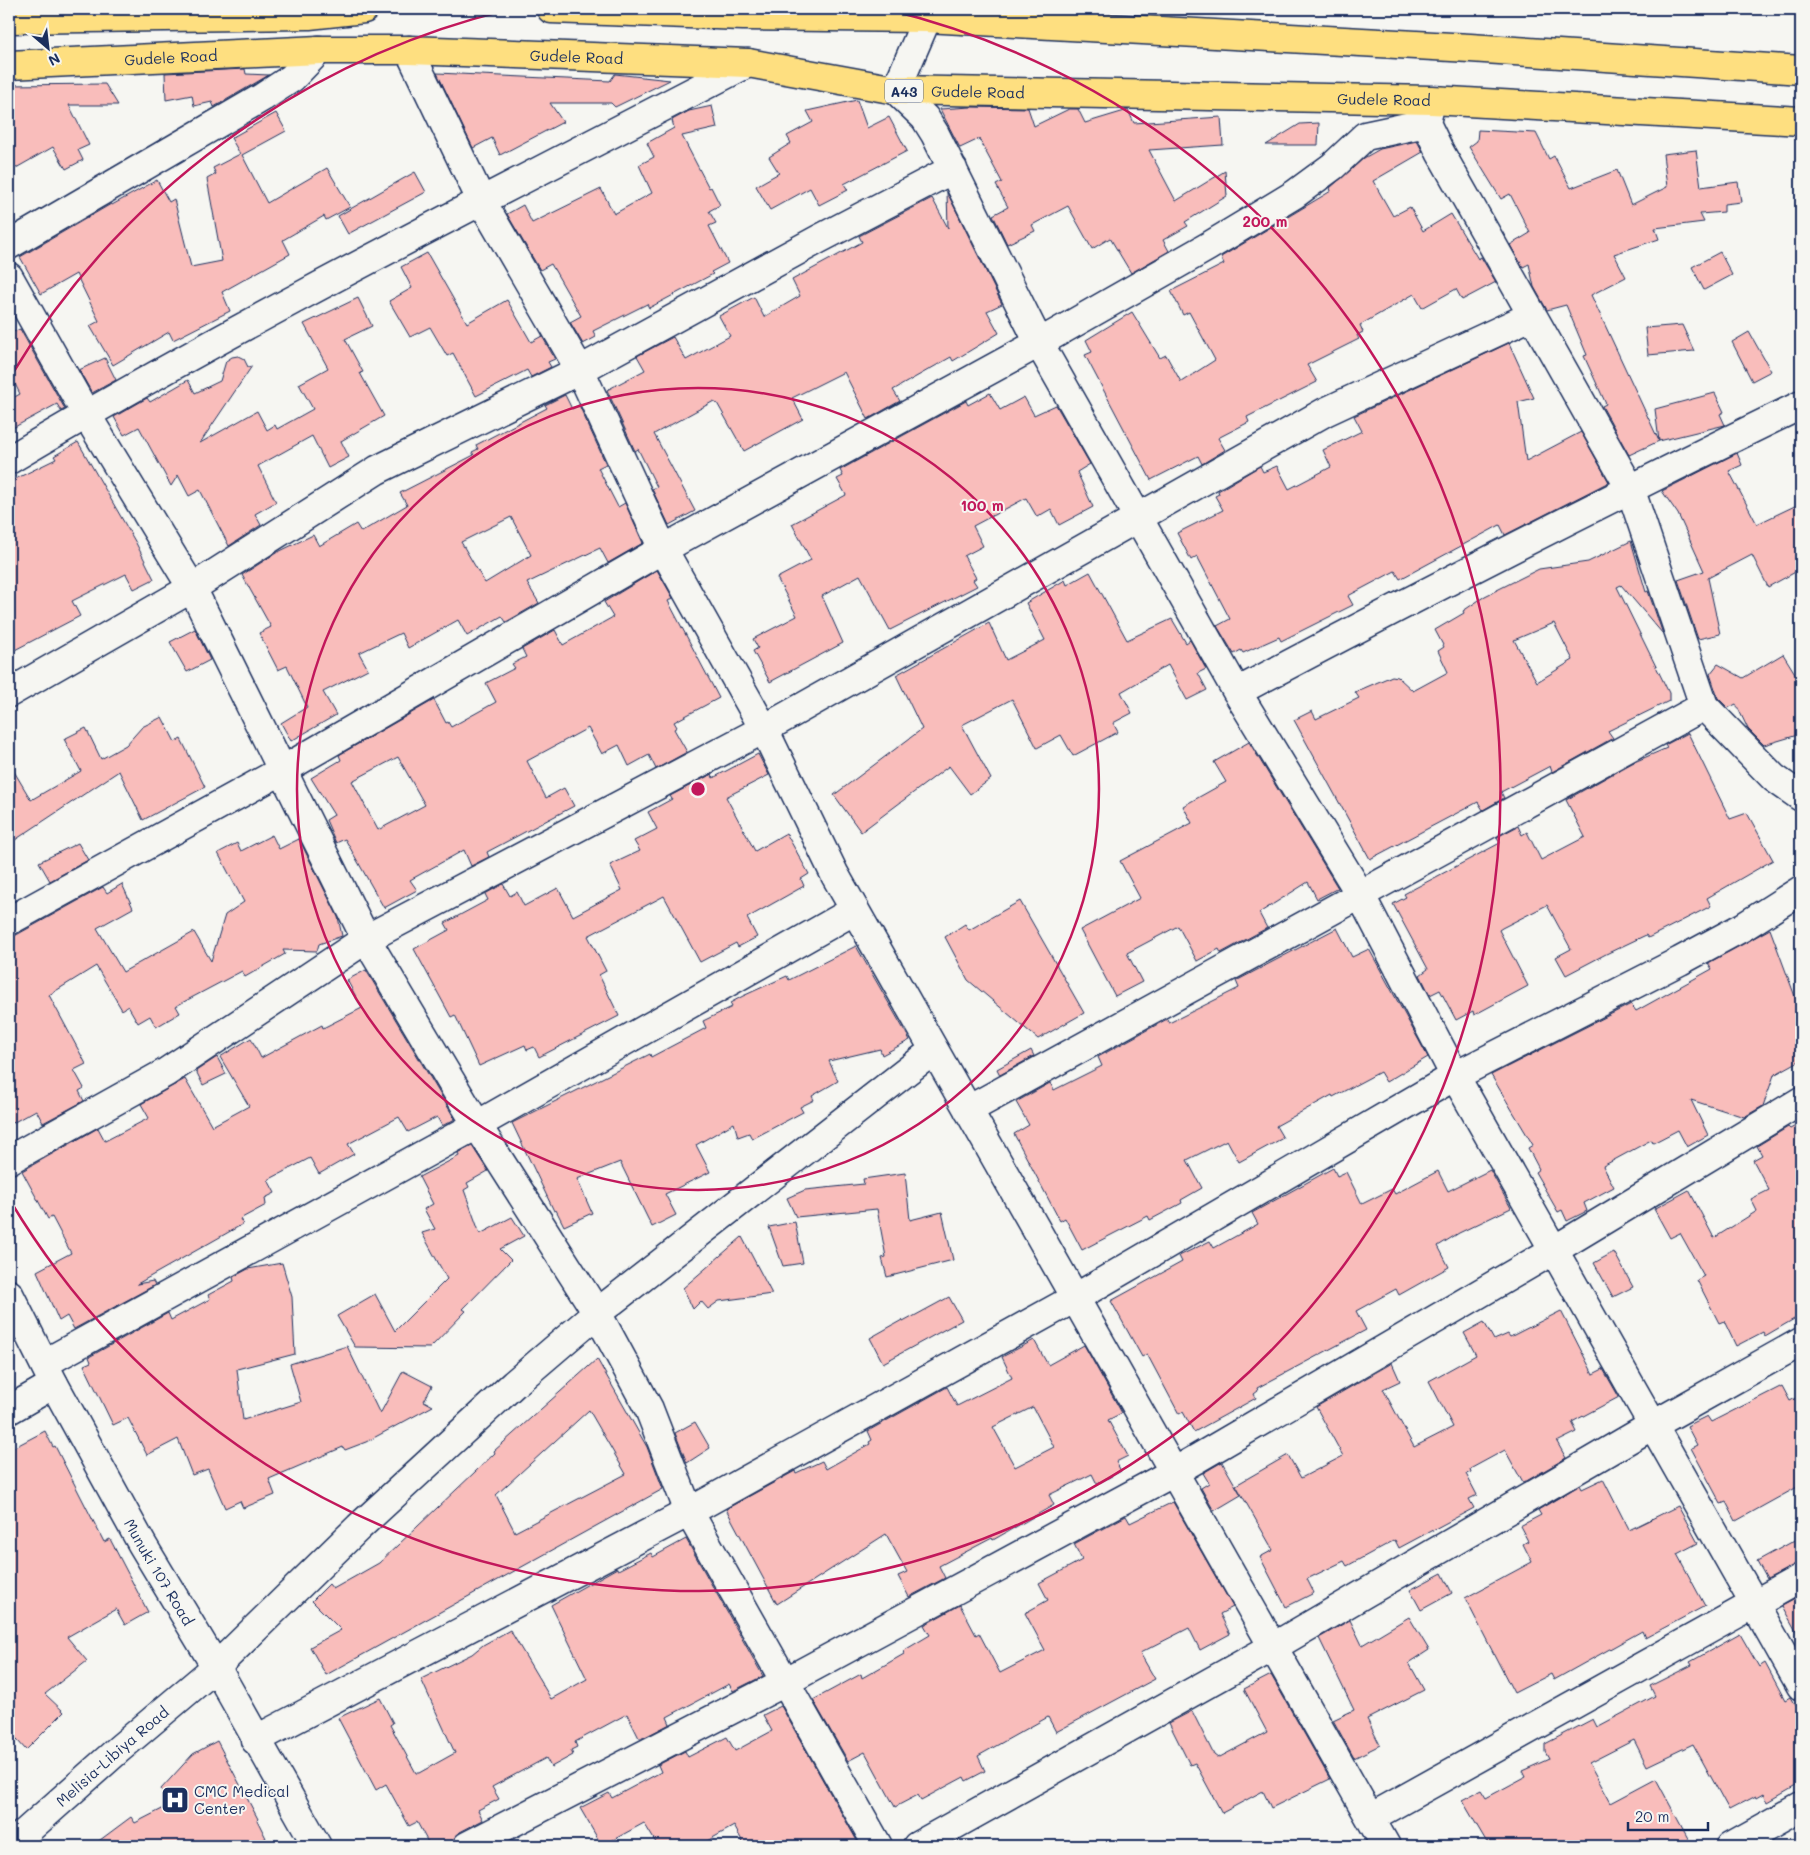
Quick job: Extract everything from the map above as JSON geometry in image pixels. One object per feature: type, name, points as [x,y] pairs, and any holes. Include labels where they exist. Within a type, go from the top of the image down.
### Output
[{"type":"highway","points":[[9,19],[309,15],[364,9]]},
{"type":"highway","points":[[551,9],[743,16],[928,14],[1801,70]]},
{"type":"highway","name":"Gudele Road","points":[[9,65],[319,50],[409,50],[748,63],[896,90],[1429,112],[1801,121]]},
{"type":"street","points":[[928,14],[896,90],[925,118],[953,169],[1039,343],[1237,692],[1360,894],[1455,1076],[1801,1686]]},
{"type":"street","points":[[9,245],[264,97],[292,78],[319,50]]},
{"type":"street","points":[[409,50],[481,200],[580,370],[663,549],[764,729],[835,875],[1386,1846]]},
{"type":"street","points":[[9,460],[86,414],[481,200],[748,63]]},
{"type":"street","points":[[9,922],[281,771],[663,549],[1039,343],[1295,194],[1333,166],[1365,136],[1429,112],[1531,316],[1630,488],[1704,706],[1774,778],[1801,797]]},
{"type":"street","points":[[9,693],[192,588],[377,470],[580,370],[819,239],[953,169]]},
{"type":"street","points":[[9,277],[86,414],[192,588],[281,771],[366,939],[477,1125],[597,1313],[649,1409],[689,1512],[878,1846]]},
{"type":"street","points":[[9,1160],[165,1073],[366,939],[764,729],[1137,516],[1325,412],[1531,316]]},
{"type":"street","points":[[1237,692],[1424,592],[1630,488],[1801,406]]},
{"type":"street","points":[[968,1110],[1704,706]]},
{"type":"street","points":[[255,1740],[689,1512],[1075,1298],[1455,1076],[1680,961],[1743,927],[1801,890]]},
{"type":"street","points":[[9,1410],[49,1374],[477,1125],[855,910]]},
{"type":"street","name":"Melisia-Libiya Road","points":[[10,1846],[119,1749],[216,1667],[415,1474],[597,1313],[934,1050]]},
{"type":"street","points":[[467,1846],[785,1682],[1174,1472],[1554,1250],[1801,1101]]},
{"type":"street","name":"Munuki 107 Road","points":[[9,1294],[49,1374],[142,1544],[216,1667],[255,1740],[317,1846]]},
{"type":"street","points":[[918,1846],[1273,1647],[1653,1425],[1801,1342]]},
{"type":"street","points":[[1370,1818],[1801,1578]]},
{"type":"street","points":[[1731,1846],[1801,1807]]},
{"type":"building","points":[[245,69],[246,74],[269,75],[214,107],[212,102],[194,106],[192,95],[166,100],[165,73]]},
{"type":"building","points":[[437,73],[610,81],[615,74],[670,80],[615,107],[611,103],[550,103],[563,122],[500,155],[492,138],[473,148]]},
{"type":"building","points":[[105,84],[118,105],[69,105],[89,145],[78,150],[83,160],[66,169],[53,147],[9,172],[9,85]]},
{"type":"building","points":[[857,100],[867,128],[889,117],[907,151],[844,184],[848,190],[819,205],[810,188],[770,210],[756,186],[779,173],[769,157],[791,143],[787,136],[813,122],[807,111]]},
{"type":"building","points":[[712,106],[717,128],[682,136],[720,205],[709,211],[716,223],[709,226],[728,263],[711,272],[713,274],[649,308],[647,304],[593,331],[596,337],[583,344],[570,322],[581,316],[551,264],[540,270],[507,214],[523,205],[532,223],[601,189],[614,214],[652,193],[639,165],[654,157],[647,143],[674,128],[672,120],[689,111]]},
{"type":"building","points":[[971,107],[1028,108],[1034,126],[1069,109],[1078,109],[1085,123],[1128,110],[1134,123],[1221,117],[1223,145],[1149,150],[1176,201],[1225,171],[1227,196],[1185,222],[1188,226],[1163,240],[1169,251],[1131,273],[1110,238],[1092,249],[1068,206],[1032,225],[1035,231],[1007,244],[993,215],[1008,207],[996,185],[1002,182],[979,139],[960,148],[940,109]]},
{"type":"building","points":[[276,113],[286,131],[242,155],[267,203],[327,168],[350,207],[326,220],[324,216],[283,240],[290,254],[222,292],[230,311],[173,340],[169,332],[113,365],[90,326],[99,321],[76,274],[41,294],[20,257],[111,204],[157,180],[169,202],[174,199],[191,267],[222,261],[207,179],[216,174],[213,168],[240,154],[231,138]]},
{"type":"building","points":[[1319,123],[1318,145],[1266,145],[1300,124]]},
{"type":"building","points":[[1478,130],[1536,133],[1549,159],[1554,156],[1571,188],[1617,170],[1631,205],[1667,187],[1663,154],[1696,150],[1701,187],[1738,182],[1741,202],[1724,204],[1724,212],[1700,214],[1704,222],[1655,228],[1659,239],[1614,254],[1626,277],[1591,295],[1659,441],[1629,455],[1602,406],[1606,404],[1584,356],[1587,355],[1566,305],[1547,310],[1534,287],[1529,264],[1523,267],[1510,245],[1530,233],[1510,194],[1501,199],[1469,147],[1477,141]]},
{"type":"building","points":[[1417,141],[1423,152],[1373,181],[1393,216],[1410,207],[1423,231],[1451,214],[1478,259],[1481,257],[1496,282],[1462,300],[1456,289],[1422,308],[1414,294],[1360,325],[1363,332],[1357,335],[1359,339],[1307,365],[1317,382],[1247,417],[1249,422],[1218,438],[1225,450],[1202,464],[1198,456],[1151,480],[1085,355],[1092,352],[1086,340],[1132,312],[1160,358],[1166,355],[1181,382],[1215,360],[1189,312],[1183,315],[1171,291],[1224,264],[1221,257],[1331,191],[1330,188],[1364,158],[1380,149]]},
{"type":"building","points":[[415,172],[426,192],[348,234],[338,216]]},
{"type":"building","points":[[947,192],[1002,304],[987,311],[999,333],[953,361],[951,357],[893,390],[900,401],[868,419],[844,372],[792,398],[803,419],[744,451],[717,403],[714,401],[654,434],[695,511],[669,525],[652,489],[657,487],[638,449],[635,451],[607,390],[645,370],[637,356],[673,337],[686,360],[730,336],[719,316],[754,297],[764,317],[800,296],[792,280],[862,242],[859,236],[932,198],[948,228]]},
{"type":"building","points":[[1720,252],[1732,275],[1704,290],[1692,267]]},
{"type":"building","points":[[427,253],[467,323],[507,300],[531,342],[542,336],[555,359],[548,362],[551,367],[531,377],[527,370],[476,396],[453,353],[447,356],[430,327],[410,337],[389,301],[412,288],[401,267]]},
{"type":"building","points":[[358,298],[372,326],[345,339],[363,372],[360,373],[384,416],[341,441],[349,457],[328,468],[312,436],[258,466],[276,502],[255,514],[261,525],[229,546],[200,490],[189,496],[178,475],[171,486],[139,427],[124,435],[114,417],[147,398],[150,402],[188,380],[195,393],[220,381],[226,361],[238,356],[244,359],[248,367],[252,366],[200,443],[257,411],[267,430],[275,425],[277,429],[313,409],[299,384],[328,368],[304,324]]},
{"type":"building","points":[[1682,325],[1694,351],[1648,355],[1645,328]]},
{"type":"building","points":[[20,329],[65,409],[61,411],[57,404],[9,430],[9,400],[20,394],[9,372],[9,334]]},
{"type":"building","points":[[1749,332],[1771,371],[1752,381],[1732,342]]},
{"type":"building","points":[[1509,343],[1534,398],[1518,402],[1526,461],[1581,432],[1609,482],[1505,535],[1500,525],[1400,579],[1395,571],[1348,596],[1353,605],[1281,641],[1279,637],[1243,653],[1241,650],[1234,654],[1217,626],[1230,619],[1197,556],[1191,560],[1177,533],[1223,510],[1215,496],[1219,494],[1218,491],[1260,466],[1263,472],[1277,466],[1289,489],[1331,467],[1323,450],[1362,431],[1354,416]]},
{"type":"building","points":[[105,358],[116,380],[92,393],[79,370]]},
{"type":"building","points":[[990,393],[1000,410],[1024,397],[1034,415],[1056,405],[1090,464],[1077,472],[1093,507],[1059,525],[1051,509],[1037,517],[1026,498],[973,526],[983,546],[964,556],[976,578],[973,580],[977,586],[890,630],[860,575],[822,596],[843,643],[770,682],[753,651],[758,648],[753,639],[797,616],[777,578],[811,560],[792,524],[846,495],[837,479],[843,476],[840,470],[966,401],[968,405]]},
{"type":"building","points":[[1715,393],[1724,412],[1720,414],[1725,425],[1659,441],[1655,409]]},
{"type":"building","points":[[565,395],[572,409],[579,405],[606,464],[598,468],[618,507],[625,503],[643,543],[608,563],[600,548],[527,583],[539,603],[506,622],[502,616],[467,636],[458,620],[408,648],[401,633],[359,653],[368,669],[323,692],[336,715],[291,741],[281,723],[307,707],[287,666],[278,670],[259,633],[271,627],[242,575],[276,553],[313,535],[319,546],[356,524],[361,532],[407,505],[400,493],[474,455],[472,452],[478,449],[476,445],[547,408],[545,405]],"holes":[[[511,517],[531,555],[485,583],[461,542]]]},
{"type":"building","points":[[78,442],[136,543],[154,579],[134,589],[126,574],[72,601],[80,616],[9,653],[9,482],[56,459],[54,456]]},
{"type":"building","points":[[1737,453],[1742,465],[1729,471],[1757,524],[1801,503],[1801,569],[1768,587],[1752,555],[1708,578],[1720,634],[1698,639],[1678,580],[1704,571],[1678,514],[1662,491]]},
{"type":"building","points":[[1631,541],[1646,592],[1648,591],[1663,634],[1621,585],[1617,587],[1669,693],[1669,701],[1608,731],[1613,738],[1552,772],[1550,766],[1501,792],[1504,798],[1483,810],[1478,802],[1370,859],[1294,720],[1312,711],[1316,719],[1359,698],[1355,692],[1392,676],[1398,677],[1413,691],[1448,672],[1438,651],[1444,647],[1435,630],[1464,613],[1463,611],[1485,596],[1539,569],[1588,562]],"holes":[[[1554,623],[1573,660],[1537,682],[1514,640]]]},
{"type":"building","points":[[657,570],[673,598],[668,601],[719,698],[674,722],[677,727],[674,729],[687,752],[656,769],[649,755],[629,766],[619,745],[602,754],[588,728],[527,761],[546,798],[564,788],[574,806],[487,852],[489,857],[471,866],[464,850],[410,880],[417,890],[384,908],[345,839],[336,843],[326,820],[334,815],[311,778],[341,760],[339,755],[434,700],[446,723],[448,722],[451,727],[496,702],[486,683],[515,668],[512,664],[526,657],[522,649],[555,630],[563,645],[613,617],[604,602]],"holes":[[[398,757],[425,805],[378,830],[352,781]]]},
{"type":"building","points":[[1090,572],[1127,640],[1172,619],[1186,643],[1190,640],[1206,669],[1198,673],[1207,690],[1187,700],[1168,665],[1121,692],[1132,713],[1113,723],[1118,732],[1073,756],[1061,735],[1037,748],[1012,699],[962,725],[991,779],[970,794],[949,766],[861,832],[834,795],[922,729],[896,675],[989,623],[1006,660],[1045,640],[1026,603],[1065,580],[1067,585]]},
{"type":"building","points":[[195,629],[210,660],[187,672],[170,642]]},
{"type":"building","points":[[1783,654],[1801,683],[1801,734],[1764,745],[1748,729],[1736,704],[1728,708],[1718,698],[1710,674],[1718,664],[1743,678]]},
{"type":"building","points":[[162,717],[175,742],[181,739],[205,787],[143,820],[119,771],[9,844],[9,763],[31,800],[81,771],[64,739],[86,728],[101,759],[126,745],[142,727]]},
{"type":"building","points":[[1688,733],[1730,819],[1747,813],[1773,860],[1707,898],[1711,906],[1648,938],[1646,935],[1566,975],[1556,957],[1571,949],[1547,905],[1499,930],[1528,986],[1474,1015],[1473,1011],[1456,1020],[1440,990],[1430,995],[1420,975],[1428,969],[1393,904],[1406,897],[1404,894],[1500,843],[1497,837],[1518,826],[1522,835],[1527,832],[1541,860],[1585,837],[1566,800],[1632,763],[1667,748],[1665,745]]},
{"type":"building","points":[[1249,742],[1338,888],[1317,899],[1308,882],[1259,913],[1267,928],[1221,953],[1219,949],[1197,961],[1178,926],[1127,953],[1142,982],[1115,996],[1080,930],[1140,898],[1120,861],[1192,823],[1183,806],[1226,782],[1214,762]]},
{"type":"building","points":[[758,754],[769,775],[726,797],[755,851],[786,833],[809,874],[801,879],[804,886],[747,918],[757,937],[738,947],[736,943],[700,962],[664,896],[588,936],[606,971],[599,975],[619,1016],[539,1057],[534,1047],[527,1050],[525,1045],[479,1066],[455,1015],[451,1017],[414,949],[449,930],[445,923],[488,900],[485,894],[503,884],[510,896],[517,892],[524,906],[558,888],[573,916],[622,890],[610,865],[640,851],[634,841],[657,829],[648,812],[672,799],[670,796],[712,774],[713,778]]},
{"type":"building","points":[[272,835],[279,849],[299,839],[338,917],[342,936],[319,944],[317,951],[283,950],[285,954],[245,977],[242,971],[176,1006],[180,1013],[156,1027],[150,1016],[138,1023],[128,1006],[122,1010],[96,966],[49,995],[86,1064],[74,1070],[84,1088],[79,1091],[84,1101],[43,1123],[36,1110],[9,1125],[9,939],[103,887],[107,893],[122,884],[133,908],[97,928],[123,972],[194,932],[211,961],[225,915],[244,902],[218,853],[237,843],[241,851]]},
{"type":"building","points":[[78,843],[88,860],[50,881],[39,862]]},
{"type":"building","points":[[1020,901],[1084,1013],[1038,1039],[968,980],[945,937],[965,924],[969,930]]},
{"type":"building","points":[[1337,928],[1352,957],[1369,949],[1428,1057],[1386,1082],[1380,1072],[1333,1097],[1332,1095],[1276,1126],[1283,1138],[1239,1162],[1227,1140],[1187,1160],[1202,1188],[1181,1200],[1182,1203],[1150,1220],[1148,1216],[1082,1250],[1065,1218],[1060,1221],[1014,1134],[1029,1125],[1016,1102],[1050,1083],[1054,1090],[1102,1066],[1098,1057],[1167,1019],[1169,1023],[1239,988],[1236,981]]},
{"type":"building","points":[[1770,929],[1796,999],[1801,996],[1801,1060],[1774,1075],[1763,1106],[1744,1117],[1691,1100],[1708,1135],[1687,1147],[1678,1130],[1653,1143],[1651,1140],[1603,1166],[1614,1187],[1584,1203],[1587,1211],[1567,1221],[1562,1210],[1558,1212],[1535,1172],[1539,1169],[1528,1148],[1533,1145],[1491,1075],[1631,1004],[1636,1011],[1712,969],[1708,963]]},
{"type":"building","points":[[856,946],[910,1040],[882,1055],[880,1049],[829,1061],[838,1081],[812,1096],[814,1100],[800,1107],[803,1112],[752,1139],[749,1133],[738,1137],[734,1123],[696,1145],[710,1172],[665,1194],[676,1215],[652,1227],[620,1162],[577,1179],[592,1213],[564,1226],[556,1210],[554,1211],[512,1123],[650,1054],[651,1057],[706,1028],[703,1021],[732,1007],[730,1003],[743,996],[787,976],[789,980]]},
{"type":"building","points":[[366,970],[455,1119],[442,1126],[437,1117],[408,1132],[399,1117],[348,1144],[354,1154],[319,1174],[310,1158],[268,1180],[275,1193],[265,1198],[266,1205],[240,1219],[243,1224],[137,1284],[153,1281],[155,1285],[74,1329],[67,1316],[59,1321],[37,1271],[71,1253],[52,1217],[48,1219],[22,1171],[98,1128],[105,1141],[149,1118],[141,1104],[185,1079],[212,1126],[249,1106],[220,1057],[251,1038],[261,1058],[322,1025],[323,1028],[362,1008],[347,980]]},
{"type":"building","points":[[1031,1050],[1034,1056],[1000,1075],[997,1069]]},
{"type":"building","points":[[217,1057],[226,1074],[203,1085],[196,1071]]},
{"type":"building","points":[[1801,1123],[1801,1315],[1765,1336],[1763,1332],[1736,1346],[1724,1321],[1719,1323],[1697,1280],[1704,1276],[1680,1233],[1670,1238],[1654,1209],[1689,1190],[1714,1238],[1757,1211],[1751,1199],[1769,1190],[1753,1160],[1762,1155],[1757,1146],[1788,1127],[1790,1129]]},
{"type":"building","points":[[472,1146],[488,1171],[467,1183],[469,1187],[464,1190],[480,1234],[512,1217],[524,1236],[500,1249],[511,1260],[463,1309],[466,1311],[430,1348],[355,1347],[337,1316],[375,1294],[395,1331],[447,1279],[422,1233],[435,1229],[424,1209],[433,1204],[419,1177],[459,1156],[458,1153]]},
{"type":"building","points":[[1333,1168],[1337,1176],[1346,1172],[1362,1204],[1392,1189],[1395,1194],[1438,1171],[1448,1191],[1490,1170],[1511,1208],[1459,1233],[1438,1246],[1449,1267],[1399,1295],[1396,1289],[1356,1311],[1366,1330],[1257,1388],[1258,1391],[1254,1394],[1256,1398],[1194,1432],[1183,1412],[1179,1414],[1147,1354],[1142,1357],[1111,1301],[1182,1262],[1179,1256],[1210,1241],[1214,1248],[1258,1224],[1252,1213]]},
{"type":"building","points":[[905,1173],[910,1220],[942,1212],[953,1260],[887,1277],[882,1258],[886,1257],[877,1209],[796,1217],[787,1198],[805,1190],[864,1184],[863,1179]]},
{"type":"building","points":[[795,1222],[803,1263],[783,1266],[769,1227]]},
{"type":"building","points":[[742,1237],[772,1294],[719,1301],[708,1309],[701,1301],[693,1309],[683,1288]]},
{"type":"building","points":[[1614,1252],[1633,1287],[1613,1297],[1594,1263]]},
{"type":"building","points":[[282,1263],[292,1297],[295,1354],[237,1369],[243,1420],[301,1402],[290,1364],[347,1346],[380,1414],[403,1371],[432,1386],[424,1401],[433,1406],[366,1442],[345,1450],[343,1447],[269,1479],[275,1495],[243,1508],[240,1501],[225,1508],[208,1469],[192,1475],[178,1439],[147,1455],[128,1418],[113,1425],[84,1365],[91,1362],[89,1357],[168,1313],[171,1320],[210,1299],[208,1295],[234,1281],[233,1277],[248,1269]]},
{"type":"building","points":[[949,1297],[962,1320],[883,1363],[870,1338]]},
{"type":"building","points":[[1561,1311],[1593,1374],[1603,1369],[1619,1397],[1572,1422],[1577,1432],[1557,1442],[1566,1458],[1523,1483],[1505,1450],[1470,1469],[1471,1472],[1466,1474],[1477,1495],[1469,1499],[1474,1508],[1399,1548],[1395,1540],[1347,1566],[1344,1561],[1307,1579],[1314,1593],[1286,1607],[1260,1557],[1273,1550],[1236,1485],[1288,1455],[1301,1478],[1343,1456],[1316,1407],[1392,1363],[1400,1381],[1383,1389],[1414,1447],[1453,1427],[1429,1381],[1476,1355],[1464,1333],[1484,1322],[1494,1340],[1508,1334],[1510,1337]]},
{"type":"building","points":[[1034,1340],[1048,1365],[1084,1345],[1122,1413],[1108,1420],[1128,1456],[1116,1462],[1121,1471],[1097,1484],[1092,1474],[1049,1495],[1054,1505],[993,1540],[992,1538],[939,1566],[945,1578],[909,1597],[898,1576],[907,1572],[886,1534],[777,1604],[726,1509],[795,1471],[796,1473],[822,1461],[826,1469],[870,1444],[869,1442],[872,1440],[868,1431],[947,1387],[957,1406],[1012,1378],[1002,1357]],"holes":[[[1033,1407],[1054,1447],[1015,1467],[993,1427]]]},
{"type":"building","points":[[597,1359],[647,1447],[663,1489],[326,1675],[310,1647],[341,1630],[312,1601],[329,1584],[333,1589],[379,1563],[495,1453],[494,1451]],"holes":[[[589,1410],[626,1474],[515,1532],[496,1495]]]},
{"type":"building","points":[[1782,1386],[1790,1401],[1801,1395],[1801,1485],[1736,1521],[1726,1502],[1721,1504],[1691,1448],[1697,1445],[1687,1426],[1707,1416],[1711,1422]]},
{"type":"building","points":[[695,1422],[710,1448],[687,1463],[675,1433]]},
{"type":"building","points":[[45,1431],[53,1447],[55,1446],[104,1542],[110,1539],[148,1612],[125,1625],[116,1609],[67,1637],[87,1661],[45,1694],[64,1712],[26,1750],[9,1731],[9,1450]]},
{"type":"building","points":[[1222,1462],[1241,1495],[1214,1511],[1201,1488],[1209,1483],[1203,1473]]},
{"type":"building","points":[[1603,1479],[1629,1530],[1678,1506],[1698,1543],[1677,1554],[1705,1606],[1645,1638],[1642,1631],[1554,1680],[1551,1674],[1514,1693],[1465,1598],[1532,1562],[1523,1544],[1528,1541],[1520,1526],[1541,1515],[1538,1510],[1580,1485],[1582,1489]]},
{"type":"building","points":[[1173,1502],[1233,1607],[1220,1614],[1230,1634],[1200,1650],[1189,1628],[1140,1653],[1155,1679],[1056,1732],[1048,1717],[978,1756],[985,1771],[966,1781],[964,1777],[921,1800],[918,1795],[895,1807],[865,1752],[848,1761],[813,1700],[861,1674],[862,1678],[904,1654],[903,1651],[930,1635],[924,1625],[960,1605],[976,1635],[979,1633],[1000,1673],[1045,1650],[1025,1613],[1048,1600],[1039,1583],[1082,1560],[1074,1544],[1126,1516],[1130,1523]]},
{"type":"building","points":[[1801,1537],[1801,1562],[1767,1579],[1757,1561]]},
{"type":"building","points":[[686,1539],[763,1676],[733,1691],[729,1684],[667,1717],[670,1724],[643,1738],[639,1738],[627,1714],[575,1742],[577,1747],[571,1750],[573,1755],[551,1767],[546,1758],[492,1787],[499,1799],[478,1810],[483,1820],[460,1832],[453,1841],[443,1846],[430,1846],[417,1822],[409,1826],[386,1784],[376,1790],[338,1718],[380,1698],[393,1723],[390,1725],[416,1773],[419,1773],[455,1753],[421,1679],[472,1654],[483,1645],[510,1630],[551,1699],[587,1679],[551,1605],[617,1568],[618,1570],[651,1553],[653,1557]]},
{"type":"building","points":[[1442,1573],[1452,1593],[1421,1610],[1410,1590]]},
{"type":"building","points":[[1801,1596],[1801,1640],[1782,1606]]},
{"type":"building","points":[[1409,1617],[1429,1650],[1409,1663],[1424,1690],[1367,1719],[1380,1745],[1354,1758],[1333,1720],[1354,1710],[1319,1638],[1350,1620],[1362,1645]]},
{"type":"building","points":[[1740,1634],[1759,1667],[1765,1663],[1785,1700],[1790,1697],[1801,1716],[1801,1783],[1768,1802],[1764,1794],[1757,1798],[1756,1796],[1729,1810],[1693,1744],[1647,1766],[1634,1740],[1589,1763],[1611,1803],[1656,1779],[1692,1846],[1489,1846],[1462,1800],[1481,1790],[1486,1798],[1525,1777],[1522,1771],[1549,1759],[1545,1752],[1545,1744],[1593,1719],[1597,1727],[1655,1696],[1650,1686],[1692,1665],[1690,1662]]},
{"type":"building","points":[[1271,1675],[1330,1779],[1271,1808],[1263,1791],[1222,1813],[1195,1763],[1190,1765],[1169,1723],[1192,1711],[1214,1755],[1218,1758],[1267,1732],[1244,1689]]},
{"type":"building","points":[[781,1706],[860,1846],[745,1846],[734,1826],[698,1846],[658,1846],[644,1823],[602,1846],[580,1808],[609,1793],[612,1798],[661,1772],[658,1765],[685,1751],[688,1757],[727,1737],[735,1751],[772,1731],[763,1715]]},
{"type":"building","points":[[217,1741],[258,1819],[266,1838],[262,1840],[266,1846],[92,1846],[131,1817],[135,1823],[170,1805],[161,1789],[193,1754]]},
{"type":"place","name":"CMC Medical Center","points":[[175,1800]]}]
